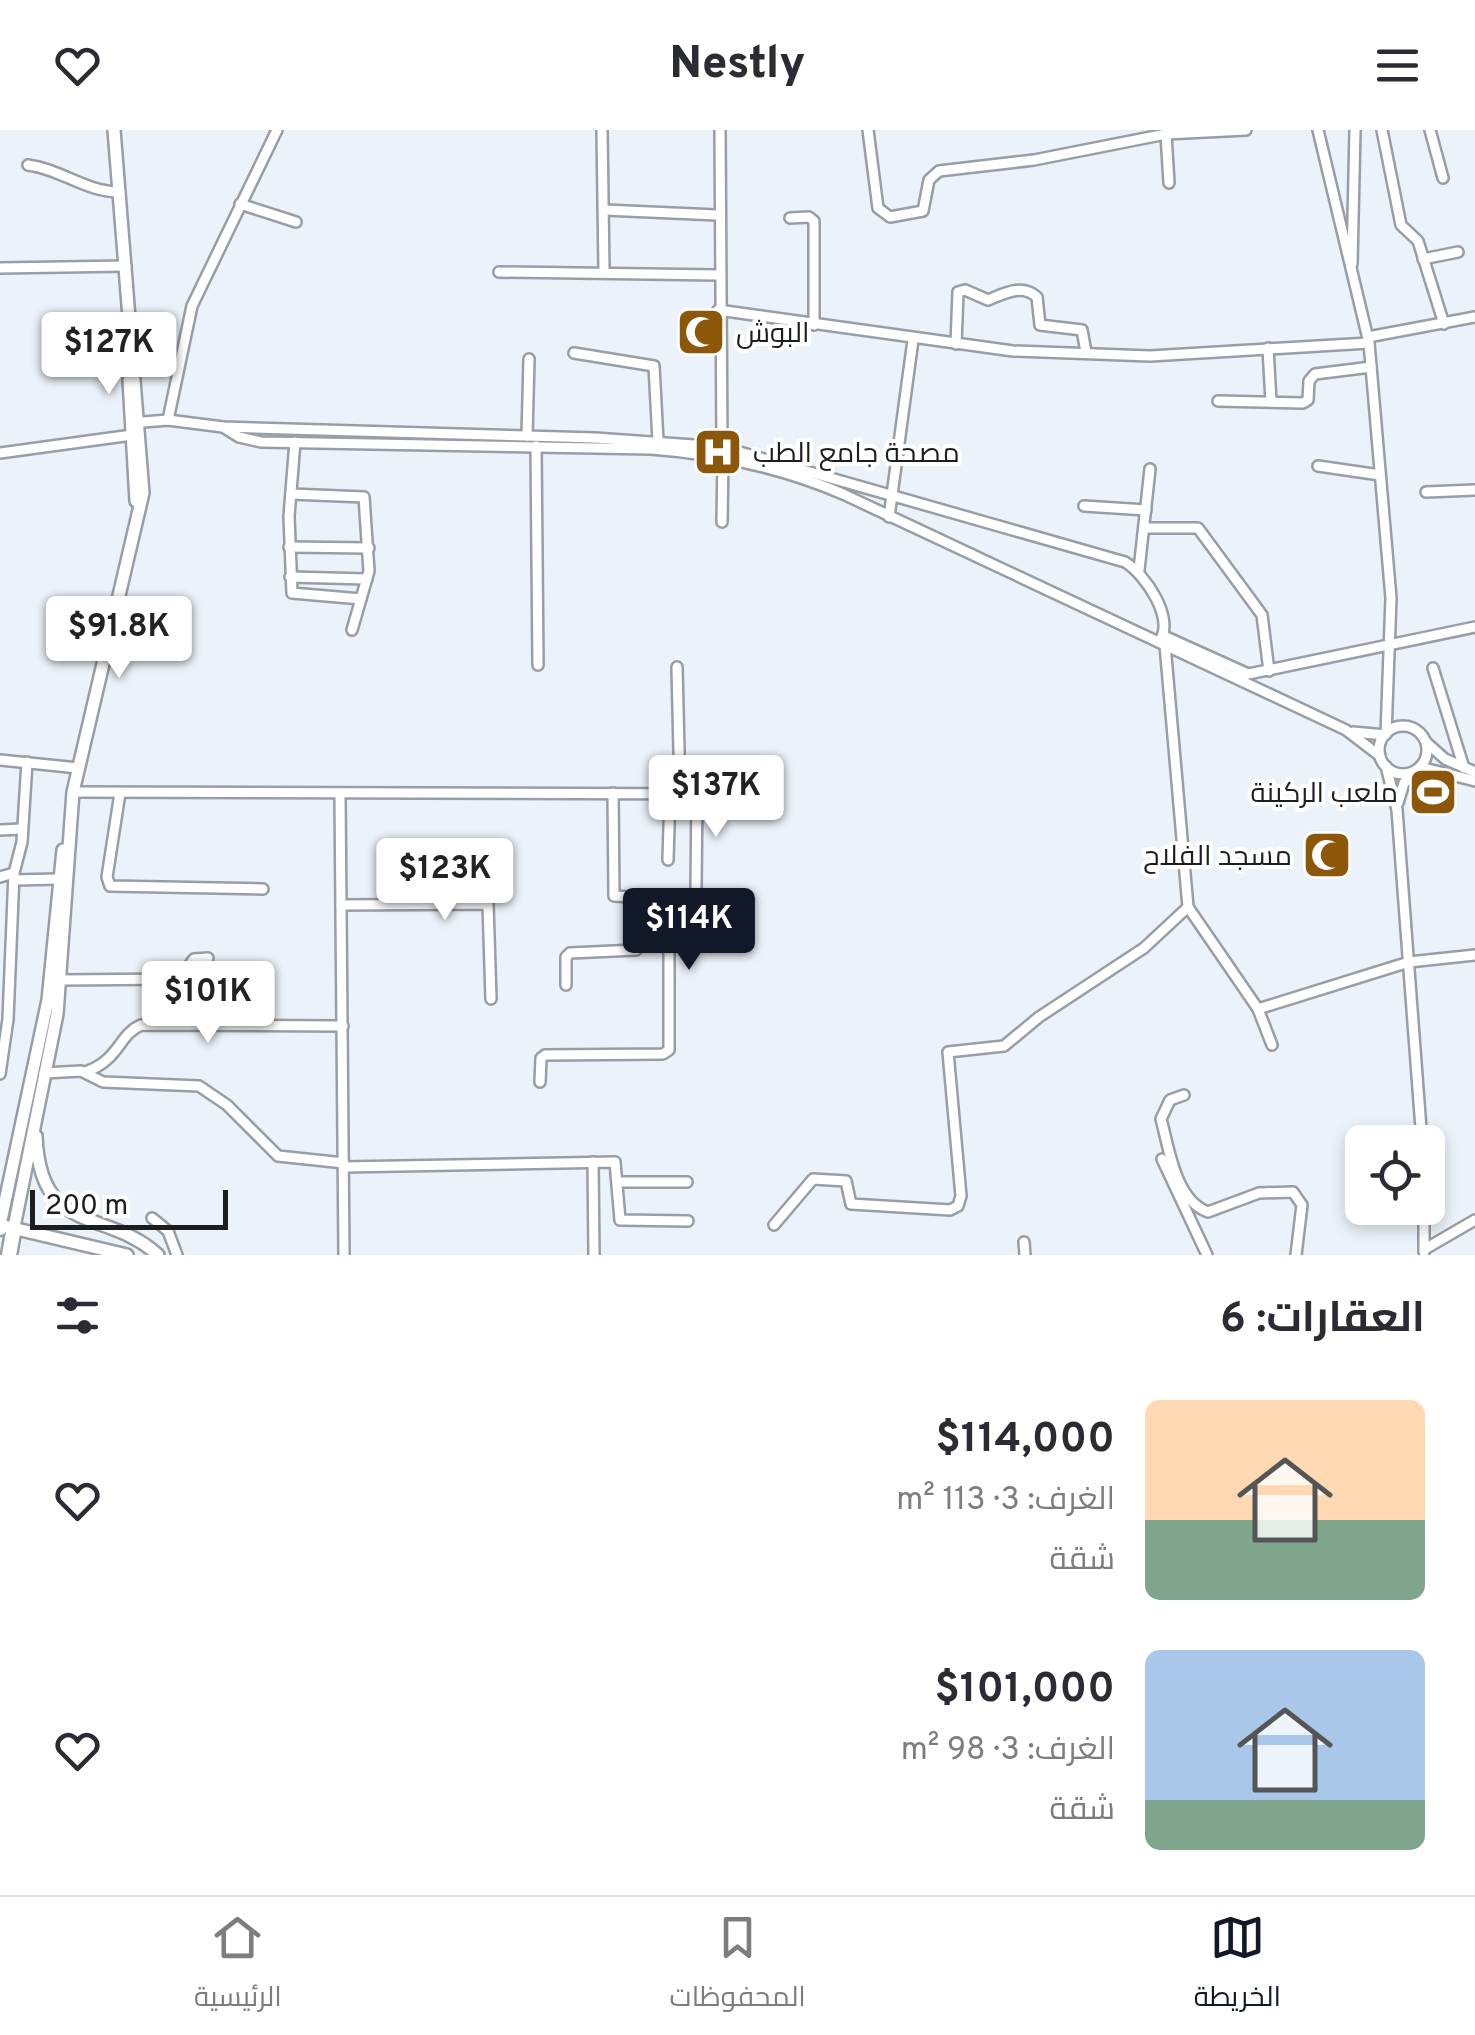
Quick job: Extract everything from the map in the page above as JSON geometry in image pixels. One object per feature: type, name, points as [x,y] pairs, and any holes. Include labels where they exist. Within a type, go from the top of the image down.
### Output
[{"type":"highway","points":[[5,1227],[9,1255]]},
{"type":"main road","points":[[76,792],[78,768],[144,485],[134,427],[114,130]]},
{"type":"main road","points":[[5,1227],[48,1000],[58,879],[140,517],[137,510]]},
{"type":"main road","points":[[5,1227],[36,1111],[61,980],[66,846]]},
{"type":"main road","points":[[36,1111],[38,1151],[46,1182],[58,1200],[81,1220],[132,1236],[158,1255]]},
{"type":"main road","points":[[5,1227],[127,1255]]},
{"type":"street","points":[[168,420],[192,306],[277,130]]},
{"type":"street","points":[[602,130],[604,271]]},
{"type":"street","points":[[720,130],[717,275],[722,522]]},
{"type":"street","points":[[868,130],[878,208],[890,217],[922,211],[929,180],[940,172],[1034,160],[1166,134],[1246,130]]},
{"type":"street","points":[[1318,130],[1371,367],[1391,598],[1383,762],[1397,810],[1421,1125]]},
{"type":"street","points":[[1352,272],[1355,130]]},
{"type":"street","points":[[1382,130],[1401,225],[1418,241],[1444,324]]},
{"type":"street","points":[[1430,130],[1442,178]]},
{"type":"street","points":[[1166,134],[1169,183]]},
{"type":"street","points":[[28,166],[45,173],[70,175],[90,190],[120,192]]},
{"type":"street","points":[[240,204],[296,222]]},
{"type":"street","points":[[604,210],[717,215]]},
{"type":"street","points":[[790,218],[809,217],[814,221],[814,326]]},
{"type":"street","points":[[1424,258],[1458,252]]},
{"type":"street","points":[[0,268],[126,266]]},
{"type":"street","points":[[498,272],[717,275]]},
{"type":"street","points":[[956,344],[958,292],[968,290],[988,300],[999,293],[1026,291],[1036,297],[1040,325],[1082,330],[1086,352]]},
{"type":"street","points":[[718,310],[913,340],[1150,356],[1368,340],[1475,318]]},
{"type":"street","points":[[889,517],[913,340]]},
{"type":"street","points":[[1268,348],[1270,402]]},
{"type":"street","points":[[574,353],[654,366],[658,441]]},
{"type":"street","points":[[527,436],[528,360]]},
{"type":"street","points":[[1218,401],[1306,402],[1311,376],[1318,372],[1371,367]]},
{"type":"street","points":[[0,453],[168,420],[222,427],[658,441],[722,452],[893,494],[1110,555],[1139,570],[1152,588],[1163,640],[1188,907],[1258,1009],[1272,1046]]},
{"type":"street","points":[[222,427],[251,440],[722,452]]},
{"type":"street","points":[[414,432],[415,444]]},
{"type":"street","points":[[295,442],[289,547],[292,594],[360,599]]},
{"type":"street","points":[[536,446],[538,665]]},
{"type":"street","points":[[1318,466],[1380,475]]},
{"type":"street","points":[[1139,570],[1150,469]]},
{"type":"street","points":[[821,479],[889,517],[1246,673]]},
{"type":"street","points":[[1426,492],[1475,490]]},
{"type":"street","points":[[291,494],[362,494],[367,579],[352,630]]},
{"type":"street","points":[[1084,506],[1146,510]]},
{"type":"street","points":[[1145,528],[1198,528],[1262,615],[1269,671]]},
{"type":"street","points":[[289,547],[368,548]]},
{"type":"street","points":[[290,577],[367,579]]},
{"type":"street","points":[[1234,676],[1475,627]]},
{"type":"street","points":[[1163,640],[1346,730],[1400,774],[1418,768],[1475,782]]},
{"type":"street","points":[[668,860],[675,793],[677,668]]},
{"type":"street","points":[[1433,668],[1464,768]]},
{"type":"street","points":[[1389,694],[1395,710],[1437,754],[1475,772]]},
{"type":"street","points":[[1346,730],[1386,734],[1398,727],[1410,727]]},
{"type":"street","points":[[1397,810],[1400,792],[1427,756],[1426,742]]},
{"type":"street","points":[[0,760],[78,768]]},
{"type":"street","points":[[0,1074],[14,876],[27,762]]},
{"type":"street","points":[[76,792],[340,796],[714,794]]},
{"type":"street","points":[[120,793],[107,877],[110,886],[264,889]]},
{"type":"street","points":[[540,1082],[541,1058],[546,1054],[657,1054],[669,1050],[669,899],[616,898],[613,893],[614,793]]},
{"type":"street","points":[[696,887],[697,794]]},
{"type":"street","points":[[340,796],[344,1255]]},
{"type":"street","points":[[0,830],[22,830]]},
{"type":"street","points":[[0,876],[58,879]]},
{"type":"street","points":[[566,985],[566,956],[570,953],[636,950],[638,898]]},
{"type":"street","points":[[342,905],[488,904],[490,999]]},
{"type":"street","points":[[774,1225],[813,1179],[846,1181],[851,1204],[950,1210],[958,1206],[961,1199],[948,1052],[1004,1046],[1039,1016],[1144,948],[1188,907]]},
{"type":"street","points":[[1258,1009],[1409,962],[1475,956]]},
{"type":"street","points":[[61,980],[179,979],[194,960],[208,958]]},
{"type":"street","points":[[44,1073],[84,1072],[113,1058],[132,1029],[141,1025],[343,1026]]},
{"type":"street","points":[[84,1072],[103,1082],[208,1089],[278,1156],[344,1165],[617,1162],[623,1221],[688,1220]]},
{"type":"street","points":[[1184,1095],[1170,1100],[1160,1119],[1174,1168],[1190,1201],[1208,1212],[1259,1193],[1293,1192],[1302,1205],[1296,1255]]},
{"type":"street","points":[[1162,1159],[1207,1255]]},
{"type":"street","points":[[593,1162],[594,1255]]},
{"type":"street","points":[[619,1182],[688,1182]]},
{"type":"street","points":[[152,1218],[168,1231],[177,1255]]},
{"type":"street","points":[[1424,1252],[1475,1220]]},
{"type":"street","points":[[1424,1225],[1424,1252]]},
{"type":"street","points":[[1024,1242],[1026,1255]]},
{"type":"place","name":"البوش","points":[[701,332]]},
{"type":"place","name":"مصحة جامع الطب","points":[[718,452]]},
{"type":"place","name":"ملعب الركينة","points":[[1433,792]]},
{"type":"place","name":"مسجد الفلاح","points":[[1327,855]]}]
